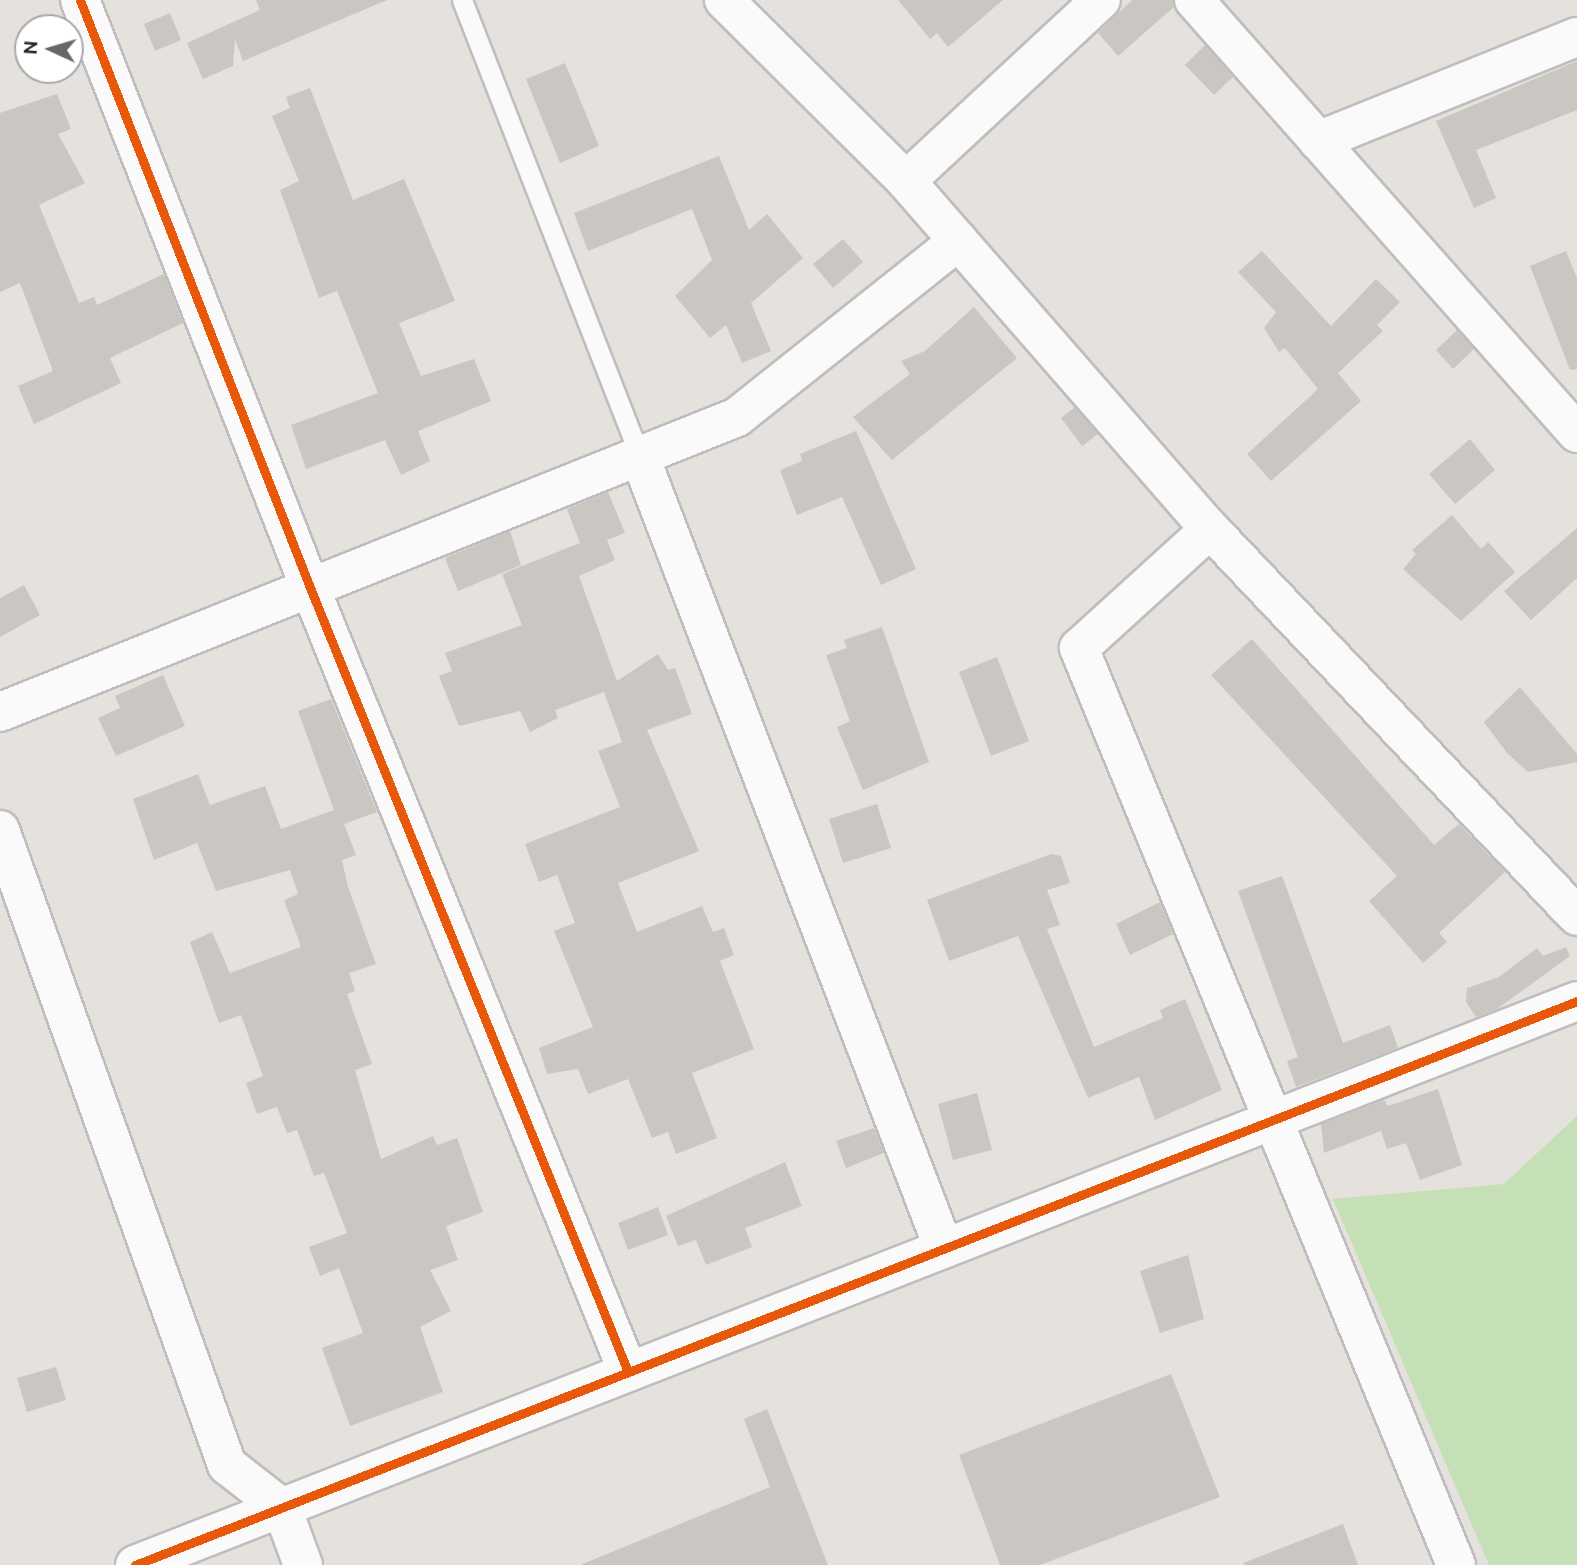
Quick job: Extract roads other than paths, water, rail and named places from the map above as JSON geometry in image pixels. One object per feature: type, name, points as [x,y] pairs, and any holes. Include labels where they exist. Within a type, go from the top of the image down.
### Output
[{"type":"street","points":[[80,0],[311,590],[628,1372]]},
{"type":"street","points":[[724,0],[906,181],[1210,529],[1577,916]]},
{"type":"street","points":[[906,181],[1101,0]]},
{"type":"street","points":[[1194,0],[1577,433]]},
{"type":"street","points":[[1318,141],[1577,37]]},
{"type":"street","points":[[0,712],[737,418],[958,241]]},
{"type":"street","points":[[640,457],[944,1248]]},
{"type":"street","points":[[1210,529],[1079,648],[1275,1119],[1456,1565]]},
{"type":"street","points":[[0,831],[227,1465],[282,1507],[303,1565]]},
{"type":"street","points":[[135,1565],[1577,1001]]},
{"type":"lane","points":[[462,0],[640,457]]}]
